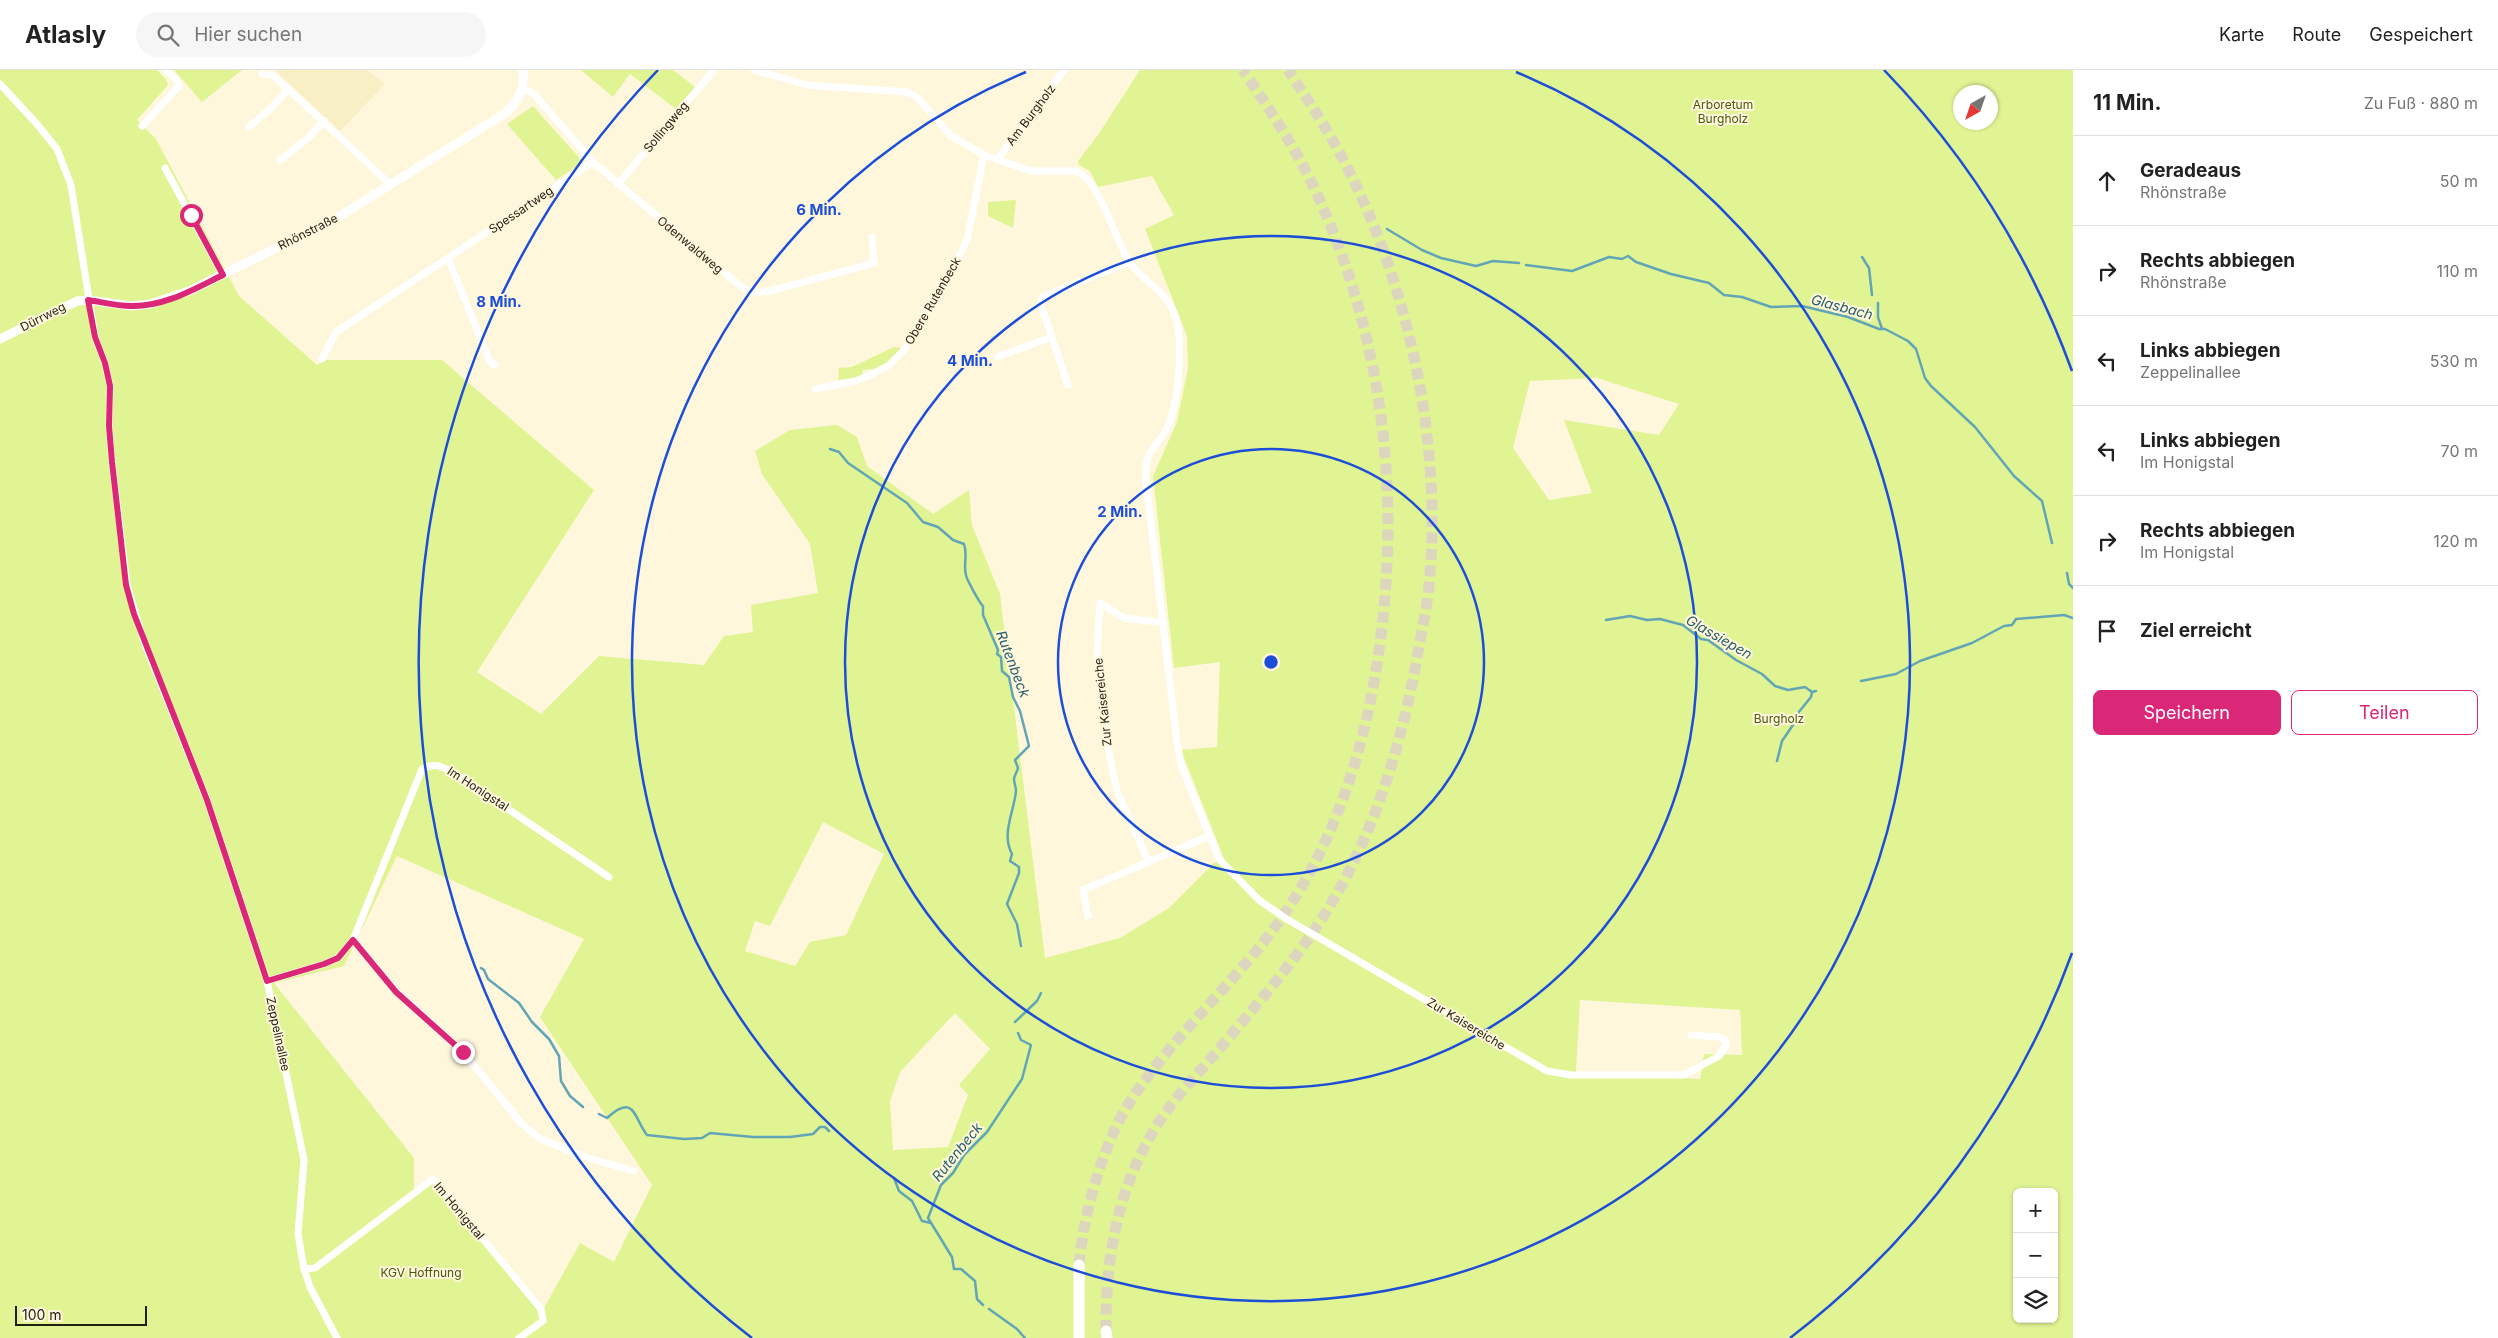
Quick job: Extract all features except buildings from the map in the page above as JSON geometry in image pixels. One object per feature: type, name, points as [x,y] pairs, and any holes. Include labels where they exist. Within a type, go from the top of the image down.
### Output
[{"type":"highway","points":[[1079,1265],[1079,1338]]},
{"type":"street","points":[[142,126],[179,86],[177,80],[166,70]]},
{"type":"street","points":[[523,70],[524,88]]},
{"type":"street","name":"Sollingweg","points":[[618,184],[714,70]]},
{"type":"street","points":[[754,70],[807,85],[907,92],[918,98],[951,136],[984,155],[997,160]]},
{"type":"street","name":"Am Burgholz","points":[[997,160],[1064,70]]},
{"type":"street","points":[[262,74],[273,75],[391,186]]},
{"type":"street","name":"Zeppelinallee","points":[[0,84],[38,124],[57,149],[71,185],[95,337],[105,363],[110,386],[109,426],[126,585],[144,642],[207,800],[267,981],[304,1160],[298,1234],[304,1268],[310,1287],[337,1338]]},
{"type":"street","name":"Odenwaldweg","points":[[524,88],[534,94],[593,162],[726,276],[744,289],[754,292],[788,287],[874,263],[872,237]]},
{"type":"street","name":"Rhönstraße","points":[[88,300],[132,306],[150,304],[175,297],[223,275],[335,219],[391,186],[504,114],[514,105],[524,88]]},
{"type":"street","points":[[249,127],[269,110],[288,89]]},
{"type":"street","points":[[280,160],[307,139],[324,121]]},
{"type":"street","name":"Obere Rutenbeck","points":[[815,389],[855,381],[873,374],[889,365],[904,350],[949,277],[967,240],[984,155]]},
{"type":"street","name":"Zur Kaisereiche","points":[[997,160],[1031,171],[1076,171],[1083,174],[1095,189],[1129,262],[1164,295],[1174,311],[1178,334],[1176,398],[1166,432],[1148,454],[1145,473],[1177,742],[1182,765],[1219,859],[1259,900],[1292,923],[1547,1071],[1571,1075],[1684,1075],[1718,1056],[1726,1045],[1726,1041],[1719,1037],[1692,1035]]},
{"type":"street","name":"Spessartweg","points":[[322,359],[336,332],[593,162]]},
{"type":"street","points":[[165,168],[223,275]]},
{"type":"street","points":[[448,258],[490,362],[495,365]]},
{"type":"street","points":[[1068,385],[1041,305],[1042,297],[1129,262]]},
{"type":"street","name":"Dürrweg","points":[[0,339],[67,304],[88,300]]},
{"type":"street","points":[[996,357],[1052,338]]},
{"type":"street","name":"Zur Kaisereiche","points":[[1148,861],[1118,791],[1109,753],[1098,648],[1100,603],[1124,618],[1164,623]]},
{"type":"street","name":"Im Honigstal","points":[[267,981],[338,958],[353,940],[422,768],[429,765],[440,766],[456,774],[609,877]]},
{"type":"street","points":[[1088,916],[1083,890],[1210,836]]},
{"type":"street","points":[[353,940],[396,992],[463,1052],[522,1124],[546,1141],[585,1157],[634,1171]]},
{"type":"street","name":"Im Honigstal","points":[[304,1268],[315,1268],[433,1179],[541,1309],[543,1320],[519,1338]]},
{"type":"shaded area","points":[[275,70],[366,70],[385,84],[340,131]]},
{"type":"green space","name":"Burgholz","points":[[0,70],[157,70],[166,79],[168,85],[137,120],[156,139],[239,296],[317,365],[326,360],[442,360],[594,490],[477,672],[541,714],[599,656],[704,665],[724,636],[753,632],[751,605],[818,593],[810,544],[762,474],[755,451],[790,430],[837,425],[857,437],[867,466],[933,514],[969,490],[972,525],[1000,594],[1045,958],[1120,938],[1169,908],[1214,863],[1225,861],[1181,750],[1217,747],[1220,662],[1174,668],[1153,476],[1177,422],[1188,368],[1187,336],[1145,229],[1174,215],[1152,176],[1098,187],[1090,171],[1079,165],[1078,161],[1098,135],[1140,70],[2073,70],[2073,1338],[0,1338]],"holes":[[[1597,378],[1679,404],[1659,435],[1564,420],[1592,493],[1549,500],[1513,448],[1530,381]],[[823,822],[884,854],[846,935],[810,942],[795,966],[745,951],[755,921],[770,926]],[[397,856],[584,939],[540,1017],[652,1185],[614,1262],[580,1243],[544,1308],[433,1176],[414,1190],[414,1158],[274,983],[344,966]],[[1580,1000],[1740,1010],[1742,1055],[1704,1054],[1700,1079],[1576,1072]],[[955,1013],[990,1049],[959,1085],[968,1095],[948,1147],[893,1150],[890,1101],[900,1072]]]},
{"type":"green space","points":[[174,70],[242,70],[202,102]]},
{"type":"green space","points":[[581,70],[673,70],[695,87],[676,109],[630,74],[613,97]]},
{"type":"green space","points":[[533,106],[583,162],[556,180],[507,124]]},
{"type":"green space","points":[[1016,200],[1013,228],[988,216],[988,202]]},
{"type":"green space","points":[[894,347],[900,348],[900,351],[881,368],[863,370],[862,377],[838,380],[839,368],[852,367]]},
{"type":"waterway","name":"Glasbach","points":[[1387,229],[1422,250],[1441,258],[1476,266],[1493,261],[1519,263]]},
{"type":"waterway","name":"Glasbach","points":[[1526,265],[1572,271],[1609,257],[1622,259],[1628,256],[1636,262],[1671,274],[1709,283],[1724,295],[1742,297],[1771,307],[1802,306],[1848,317],[1879,329],[1885,329],[1908,341],[1916,349],[1925,378],[1931,386],[1975,427],[2014,476],[2042,501],[2052,543]]},
{"type":"waterway","points":[[1862,257],[1869,268],[1872,295]]},
{"type":"waterway","points":[[1878,303],[1878,317],[1882,329]]},
{"type":"waterway","name":"Rutenbeck","points":[[830,449],[839,452],[848,463],[907,503],[923,522],[938,527],[953,540],[964,544],[966,552],[965,571],[976,596],[983,606],[983,615],[998,650],[997,654],[1001,657],[1002,671],[1009,677],[1013,697],[1020,711],[1029,746],[1015,760],[1018,768],[1014,779],[1016,791],[1008,831],[1009,846],[1012,854],[1010,861],[1019,867],[1019,873],[1007,904],[1017,924],[1021,946]]},
{"type":"waterway","name":"Glasbach","points":[[2067,573],[2069,584],[2073,588]]},
{"type":"waterway","name":"Glassiepen","points":[[1861,681],[1896,674],[1920,661],[1972,643],[2004,626],[2012,625],[2016,619],[2064,615],[2073,618]]},
{"type":"waterway","name":"Glassiepen","points":[[1606,620],[1630,616],[1647,620],[1660,619],[1683,625],[1701,639],[1708,640],[1736,660],[1762,674],[1775,686],[1788,690],[1805,687],[1812,692],[1816,691]]},
{"type":"waterway","points":[[1777,761],[1782,741],[1793,725],[1794,718],[1811,697],[1812,692]]},
{"type":"waterway","points":[[481,968],[488,979],[519,1003],[532,1022],[549,1039],[559,1056],[561,1081],[570,1096],[583,1107]]},
{"type":"waterway","name":"Rutenbeck","points":[[1015,1022],[1037,1001],[1041,993]]},
{"type":"waterway","name":"Rutenbeck","points":[[983,1305],[977,1299],[975,1281],[961,1269],[954,1269],[952,1257],[928,1218],[941,1185],[953,1173],[964,1155],[987,1132],[1022,1079],[1031,1045],[1021,1040],[1018,1033]]},
{"type":"waterway","points":[[599,1114],[607,1118],[623,1107],[629,1108],[633,1111],[647,1135],[684,1139],[702,1138],[710,1133],[753,1137],[790,1137],[813,1134],[820,1127],[825,1127],[829,1131]]},
{"type":"waterway","points":[[894,1178],[899,1191],[912,1201],[922,1221],[931,1223]]},
{"type":"waterway","name":"Rutenbeck","points":[[989,1309],[1017,1329],[1025,1338]]},
{"type":"tunnel","points":[[1079,1265],[1090,1200],[1104,1156],[1122,1115],[1133,1097],[1168,1051],[1263,943],[1299,891],[1316,861],[1344,797],[1354,765],[1364,731],[1377,664],[1388,544],[1387,484],[1382,424],[1359,308],[1340,250],[1317,194],[1292,146],[1243,70]]},
{"type":"tunnel","points":[[1106,1331],[1106,1305],[1111,1254],[1122,1203],[1130,1178],[1153,1132],[1173,1102],[1267,993],[1293,960],[1335,897],[1366,835],[1390,770],[1408,703],[1427,603],[1432,541],[1427,432],[1418,377],[1406,323],[1390,270],[1371,219],[1349,171],[1328,132],[1288,70]]},
{"type":"route","points":[[191,215],[223,275],[175,297],[150,304],[114,305],[88,300],[95,337],[105,363],[110,386],[109,426],[112,462],[126,585],[134,614],[207,800],[267,981],[338,958],[353,940],[396,992],[463,1052]]},
{"type":"park label","name":"Arboretum Burgholz","points":[[1723,112]]},
{"type":"park label","name":"KGV Hoffnung","points":[[421,1273]]}]
